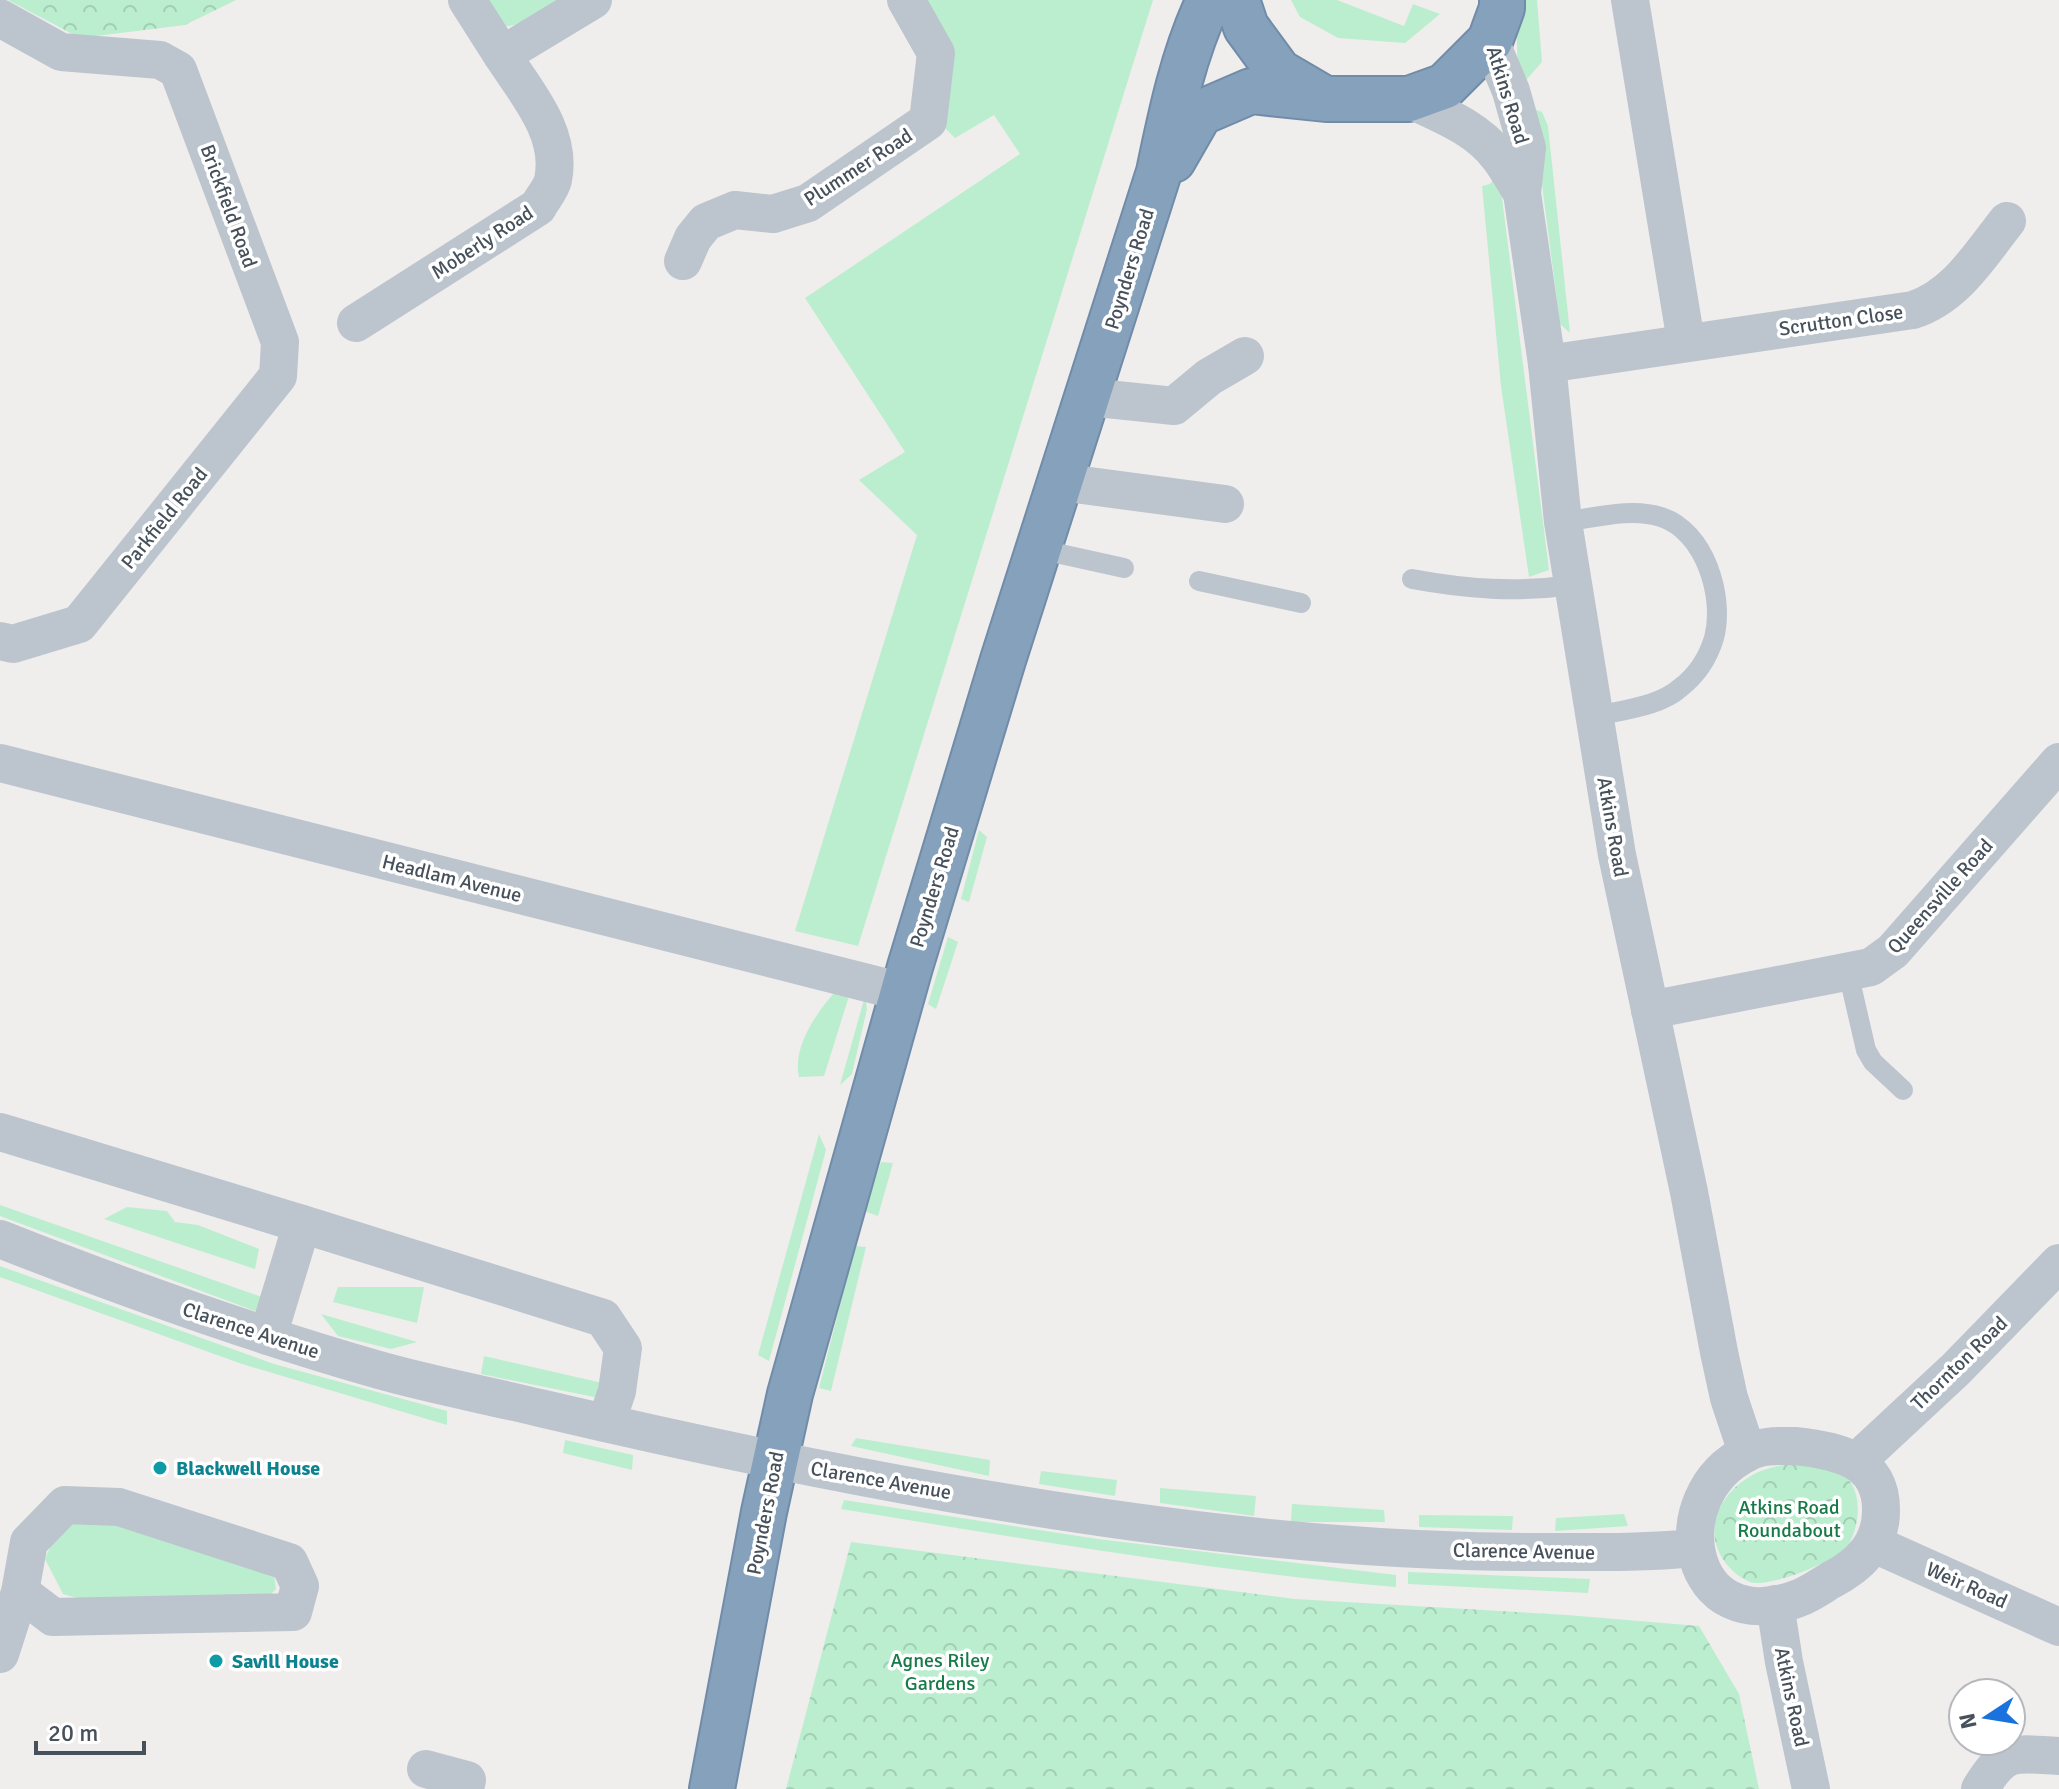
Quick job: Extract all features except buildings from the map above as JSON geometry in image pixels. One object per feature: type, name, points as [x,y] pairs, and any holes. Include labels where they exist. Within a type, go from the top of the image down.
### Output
[{"type":"highway","name":"Poynders Road","points":[[712,1789],[775,1461],[794,1379],[903,992],[1038,549],[1159,172],[1187,54],[1209,0]]},
{"type":"highway","points":[[1237,0],[1246,27],[1279,72],[1326,99]]},
{"type":"highway","points":[[1159,172],[1174,159],[1200,113],[1251,91],[1326,99],[1409,99],[1445,86],[1496,20]]},
{"type":"street","name":"Moberly Road","points":[[356,323],[538,207],[553,182],[554,153],[547,125],[467,0]]},
{"type":"street","points":[[502,55],[593,0]]},
{"type":"street","name":"Plummer Road","points":[[683,261],[693,238],[706,222],[735,210],[773,214],[808,203],[928,121],[936,53],[906,0]]},
{"type":"street","points":[[1630,0],[1686,342]]},
{"type":"street","name":"Brickfield Road","points":[[0,18],[61,52],[160,60],[178,70],[280,342]]},
{"type":"street","name":"Atkins Road","points":[[1496,20],[1527,148],[1522,193],[1547,364],[1563,522],[1617,855],[1719,1352],[1747,1452]]},
{"type":"street","name":"Atkins Road","points":[[1409,99],[1474,133],[1497,154],[1522,193]]},
{"type":"street","name":"Scrutton Close","points":[[1547,364],[1913,310],[1931,304],[1955,285],[2007,221]]},
{"type":"street","name":"Parkfield Road","points":[[0,641],[13,644],[79,624],[278,376],[280,342]]},
{"type":"street","points":[[1088,397],[1174,406],[1209,377],[1245,356]]},
{"type":"street","points":[[1060,482],[1225,504]]},
{"type":"street","name":"Queensville Road","points":[[1650,1010],[1871,967],[1893,951],[2059,762]]},
{"type":"street","name":"Headlam Avenue","points":[[0,763],[903,992]]},
{"type":"street","points":[[0,1132],[603,1318],[623,1348],[617,1391],[606,1423]]},
{"type":"street","points":[[268,1336],[302,1224]]},
{"type":"street","name":"Clarence Avenue","points":[[0,1239],[268,1336],[434,1384],[775,1461],[1031,1507],[1178,1528],[1312,1542],[1466,1552],[1613,1552],[1695,1548]]},
{"type":"street","name":"Thornton Road","points":[[1857,1461],[1956,1369],[2059,1263]]},
{"type":"street","points":[[1795,1446],[1832,1451],[1857,1461],[1873,1479],[1882,1500],[1881,1521],[1874,1544],[1861,1561],[1799,1598],[1775,1604],[1749,1605],[1727,1599],[1712,1587],[1701,1571],[1695,1548],[1695,1525],[1701,1504],[1713,1482],[1747,1452],[1795,1446]]},
{"type":"street","points":[[0,1654],[20,1592],[29,1542],[65,1505],[119,1507],[289,1562],[300,1586],[293,1612],[68,1617],[53,1617],[20,1592]]},
{"type":"street","name":"Weir Road","points":[[1874,1544],[2059,1627]]},
{"type":"street","name":"Atkins Road","points":[[1775,1604],[1811,1789]]},
{"type":"street","points":[[1980,1789],[2004,1757],[2018,1754],[2059,1756]]},
{"type":"street","points":[[426,1769],[467,1780],[465,1789]]},
{"type":"lane","points":[[1563,522],[1622,514],[1642,513],[1663,517],[1680,527],[1693,542],[1705,561],[1712,583],[1716,610],[1715,634],[1707,656],[1694,677],[1677,692],[1655,701],[1593,717]]},
{"type":"lane","points":[[1038,549],[1124,568]]},
{"type":"lane","points":[[1412,579],[1473,590],[1546,589],[1572,585]]},
{"type":"lane","points":[[1199,581],[1301,603]]},
{"type":"lane","points":[[1848,972],[1866,1050],[1873,1062],[1903,1090]]},
{"type":"green space","points":[[8,0],[236,0],[185,25],[80,38]]},
{"type":"green space","points":[[483,0],[557,0],[519,24],[504,27]]},
{"type":"green space","points":[[917,0],[1153,0],[858,946],[795,931],[917,535],[859,480],[905,452],[805,298],[1020,154],[994,115],[955,138],[933,116]]},
{"type":"green space","points":[[1291,0],[1337,0],[1404,26],[1413,4],[1440,14],[1405,43],[1338,38],[1300,17]]},
{"type":"green space","points":[[1516,0],[1537,0],[1542,62],[1518,89]]},
{"type":"green space","points":[[1528,107],[1542,112],[1548,126],[1570,333],[1560,324],[1536,138]]},
{"type":"green space","points":[[1496,176],[1500,182],[1549,570],[1529,577],[1501,386],[1482,186],[1490,184]]},
{"type":"green space","points":[[979,830],[987,837],[969,902],[961,899]]},
{"type":"green space","points":[[948,937],[958,942],[936,1009],[928,1004]]},
{"type":"green space","points":[[835,992],[849,996],[824,1076],[799,1077],[802,1043],[813,1020]]},
{"type":"green space","points":[[865,996],[867,1009],[852,1074],[840,1085]]},
{"type":"green space","points":[[819,1134],[826,1150],[769,1361],[758,1355]]},
{"type":"green space","points":[[881,1162],[893,1163],[878,1216],[864,1211]]},
{"type":"green space","points":[[0,1205],[279,1303],[255,1311],[0,1216]]},
{"type":"green space","points":[[127,1207],[167,1211],[175,1222],[198,1225],[259,1249],[255,1269],[104,1219]]},
{"type":"green space","points":[[855,1246],[866,1247],[831,1391],[819,1388]]},
{"type":"green space","points":[[0,1266],[274,1364],[447,1411],[447,1425],[242,1364],[0,1277]]},
{"type":"green space","points":[[338,1287],[424,1287],[417,1323],[333,1302]]},
{"type":"green space","points":[[321,1314],[417,1342],[391,1349],[338,1336]]},
{"type":"green space","points":[[484,1356],[607,1384],[604,1399],[481,1374]]},
{"type":"green space","points":[[856,1438],[990,1460],[989,1476],[851,1446]]},
{"type":"green space","points":[[565,1440],[633,1455],[632,1470],[563,1453]]},
{"type":"green space","name":"Atkins Road Roundabout","points":[[1802,1462],[1843,1475],[1854,1488],[1858,1506],[1850,1542],[1834,1557],[1792,1575],[1766,1582],[1746,1580],[1730,1568],[1716,1544],[1714,1531],[1720,1507],[1737,1486],[1755,1474]]},
{"type":"green space","points":[[1041,1471],[1117,1480],[1115,1496],[1039,1484]]},
{"type":"green space","points":[[1160,1488],[1256,1496],[1254,1516],[1160,1503]]},
{"type":"green space","points":[[844,1500],[1098,1539],[1396,1575],[1396,1587],[1257,1572],[1048,1543],[841,1509]]},
{"type":"green space","points":[[1292,1504],[1384,1510],[1385,1522],[1291,1522]]},
{"type":"green space","points":[[1624,1514],[1628,1526],[1555,1531],[1556,1518]]},
{"type":"green space","points":[[1419,1515],[1513,1516],[1512,1530],[1419,1527]]},
{"type":"green space","points":[[91,1516],[274,1574],[276,1589],[265,1600],[99,1604],[63,1594],[45,1559],[61,1530]]},
{"type":"green space","name":"Agnes Riley Gardens","points":[[851,1542],[1295,1599],[1699,1626],[1739,1694],[1759,1789],[786,1789]]},
{"type":"green space","points":[[1408,1572],[1590,1579],[1588,1593],[1408,1584]]},
{"type":"place","name":"Blackwell House","points":[[160,1468]]},
{"type":"place","name":"Savill House","points":[[216,1661]]}]
